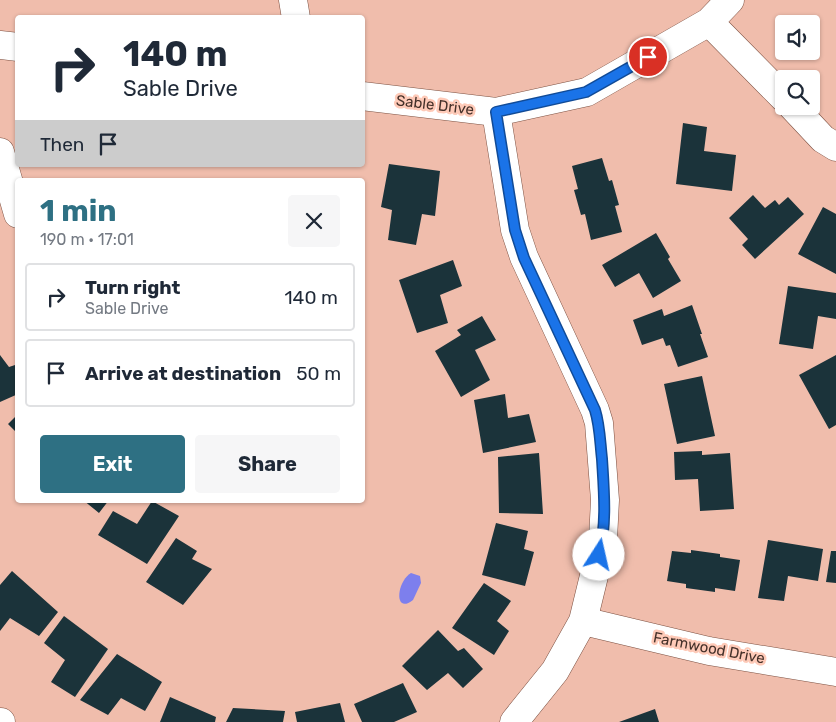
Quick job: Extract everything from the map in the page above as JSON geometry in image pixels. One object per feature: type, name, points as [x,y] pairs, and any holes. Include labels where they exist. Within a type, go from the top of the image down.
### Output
[{"type":"street","points":[[293,0],[296,15]]},
{"type":"street","name":"Sable Drive","points":[[365,96],[496,112],[586,92],[709,22],[730,0]]},
{"type":"street","points":[[709,22],[775,89]]},
{"type":"street","points":[[0,45],[15,47]]},
{"type":"street","points":[[496,112],[515,230],[524,258],[595,410],[599,423],[605,500],[603,539],[583,621],[555,670],[514,722]]},
{"type":"street","points":[[800,115],[823,139],[836,147]]},
{"type":"street","points":[[0,152],[15,204]]},
{"type":"street","name":"Farmwood Drive","points":[[583,621],[709,651],[836,672]]},
{"type":"shaded area","points":[[411,573],[420,576],[421,583],[413,600],[407,604],[400,600],[399,596],[402,583]]},
{"type":"building","points":[[683,123],[707,127],[704,151],[736,155],[732,191],[676,184]]},
{"type":"building","points":[[602,158],[609,181],[612,180],[619,205],[615,206],[622,232],[591,240],[585,214],[581,215],[574,190],[578,189],[572,166]]},
{"type":"building","points":[[389,164],[440,171],[435,216],[422,214],[416,245],[388,240],[392,210],[381,207]]},
{"type":"building","points":[[753,195],[765,208],[775,200],[779,205],[788,197],[804,214],[755,259],[742,245],[748,239],[729,218]]},
{"type":"building","points":[[823,207],[836,214],[836,274],[798,254]]},
{"type":"building","points":[[656,233],[681,281],[653,298],[639,273],[615,287],[602,265]]},
{"type":"building","points":[[453,260],[462,286],[440,295],[448,323],[417,333],[399,280]]},
{"type":"building","points":[[788,286],[836,293],[836,319],[818,316],[813,349],[779,344]]},
{"type":"building","points":[[692,305],[708,357],[678,367],[670,345],[666,346],[663,338],[642,345],[633,320],[662,309],[664,316]]},
{"type":"building","points":[[482,316],[496,340],[475,350],[490,380],[461,397],[435,351],[461,335],[457,330]]},
{"type":"building","points":[[0,355],[9,367],[15,365],[15,395],[0,402]]},
{"type":"building","points":[[836,355],[836,425],[829,429],[799,375]]},
{"type":"building","points":[[702,376],[715,436],[677,444],[664,384]]},
{"type":"building","points":[[505,394],[508,418],[529,414],[536,442],[483,453],[474,400]]},
{"type":"building","points":[[15,417],[15,431],[8,424]]},
{"type":"building","points":[[702,451],[702,455],[730,453],[734,509],[700,511],[698,479],[675,480],[674,452]]},
{"type":"building","points":[[539,453],[543,514],[499,513],[498,457]]},
{"type":"building","points":[[87,503],[107,503],[99,513]]},
{"type":"building","points":[[151,503],[156,503],[179,516],[147,564],[98,535],[113,511],[137,524]]},
{"type":"building","points":[[496,523],[528,531],[524,549],[534,552],[525,586],[482,575]]},
{"type":"building","points":[[176,538],[197,551],[192,559],[212,569],[183,605],[146,582]]},
{"type":"building","points":[[768,540],[823,549],[818,581],[788,576],[784,601],[758,598]]},
{"type":"building","points":[[691,550],[720,554],[720,557],[740,560],[735,591],[715,588],[715,592],[686,588],[686,584],[667,581],[672,551],[691,553]]},
{"type":"building","points":[[831,551],[836,551],[836,583],[826,582]]},
{"type":"building","points":[[12,571],[58,612],[39,636],[10,618],[0,631],[0,585]]},
{"type":"building","points":[[484,583],[511,601],[497,621],[509,631],[494,655],[452,628]]},
{"type":"building","points":[[64,616],[108,649],[75,697],[51,682],[65,660],[44,643]]},
{"type":"building","points":[[438,630],[458,651],[464,648],[483,669],[463,688],[448,673],[427,690],[402,666]]},
{"type":"building","points":[[117,654],[162,682],[145,711],[121,698],[108,715],[80,700]]},
{"type":"building","points":[[403,683],[417,712],[394,722],[362,722],[354,704]]},
{"type":"building","points":[[170,697],[216,717],[215,722],[160,722]]},
{"type":"building","points":[[340,703],[345,722],[297,722],[295,712]]},
{"type":"building","points":[[233,708],[285,711],[283,722],[226,722]]},
{"type":"building","points":[[655,709],[659,722],[619,722]]},
{"type":"route","points":[[599,555],[603,539],[605,500],[599,423],[595,410],[524,258],[515,230],[496,112],[586,92],[648,57]]}]
